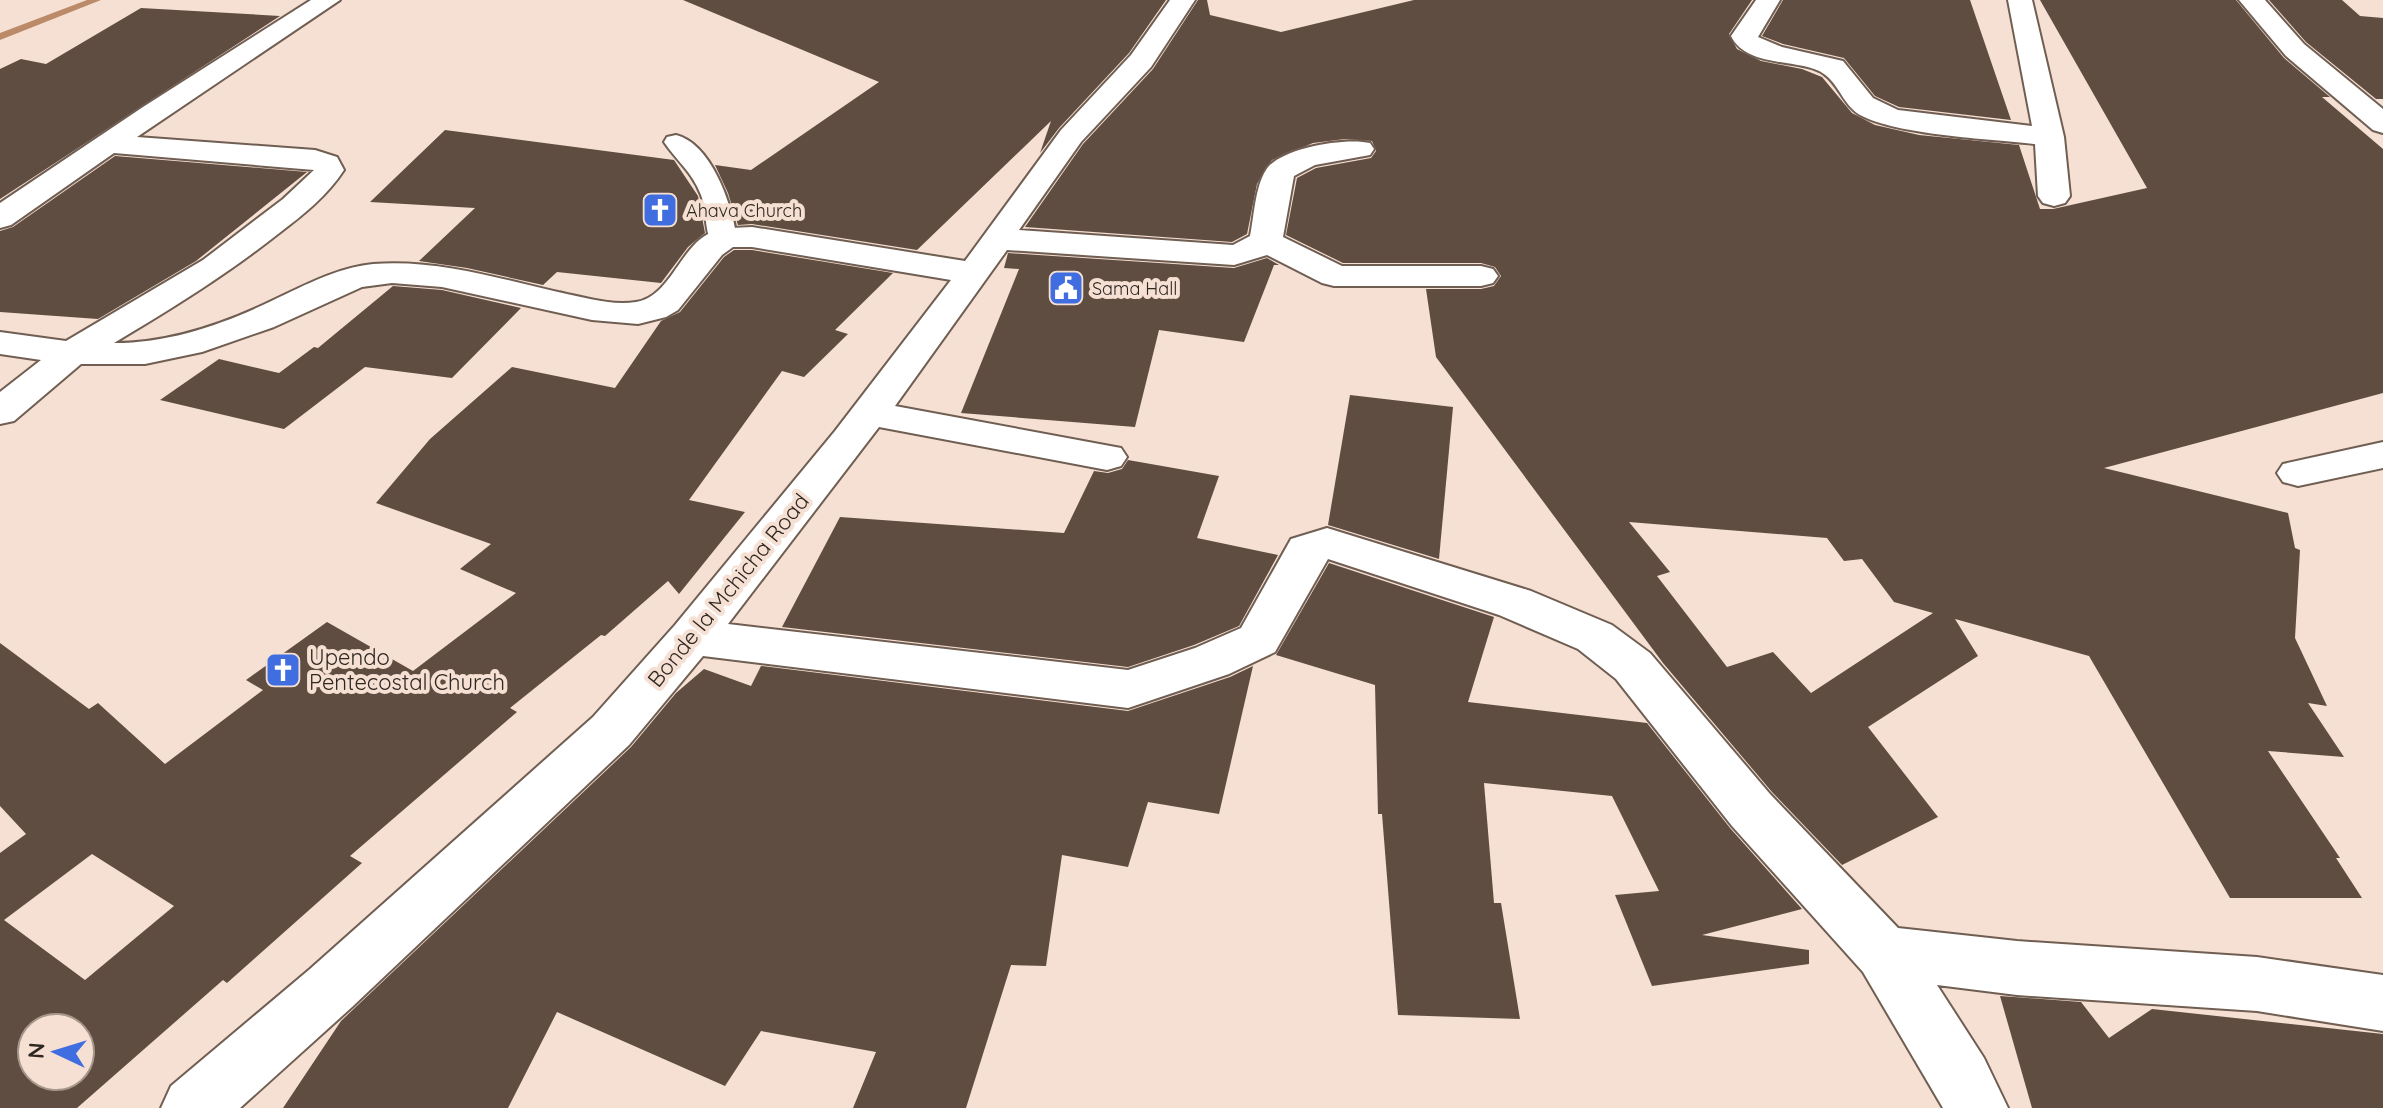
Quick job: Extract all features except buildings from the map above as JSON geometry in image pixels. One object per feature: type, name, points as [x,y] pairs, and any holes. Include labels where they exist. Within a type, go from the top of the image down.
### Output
[{"type":"street","points":[[0,218],[107,144],[328,0]]},
{"type":"street","name":"Bonde la Mchicha Road","points":[[193,1108],[331,988],[611,731],[692,637],[869,413],[1071,136],[1141,61],[1183,0]]},
{"type":"street","points":[[1768,0],[1744,36],[1747,42],[1773,53],[1833,67],[1857,101],[1869,110],[1893,118],[2049,137]]},
{"type":"street","points":[[2020,0],[2049,137],[2054,196]]},
{"type":"street","points":[[2251,0],[2295,50],[2383,124]]},
{"type":"street","points":[[0,412],[72,353],[215,267],[303,199],[329,170],[326,163],[315,159],[107,144]]},
{"type":"street","points":[[0,343],[72,353],[147,353],[188,344],[263,318],[334,284],[367,275],[401,273],[442,278],[602,311],[636,313],[655,310],[671,299],[708,250],[723,239],[752,237],[986,256],[1234,255],[1252,250],[1266,241],[1279,173],[1283,168],[1294,161],[1359,149]]},
{"type":"street","points":[[1266,241],[1334,276],[1481,276]]},
{"type":"street","points":[[869,413],[1107,457]]},
{"type":"street","points":[[2298,473],[2383,455]]},
{"type":"street","points":[[692,637],[1128,689],[1212,661],[1258,640],[1285,596],[1307,550],[1327,543],[1515,603],[1595,637],[1633,666],[1751,810],[1883,953],[1962,1080],[1976,1108]]},
{"type":"street","points":[[1883,953],[2017,968],[2257,984],[2383,1003]]},
{"type":"lane","points":[[676,142],[699,166],[721,207],[723,239]]},
{"type":"waterway","points":[[0,37],[96,0]]},
{"type":"place","name":"Ahava Church","points":[[660,210]]},
{"type":"place","name":"Sama Hall","points":[[1066,288]]},
{"type":"place","name":"Upendo Pentecostal Church","points":[[283,670]]}]
